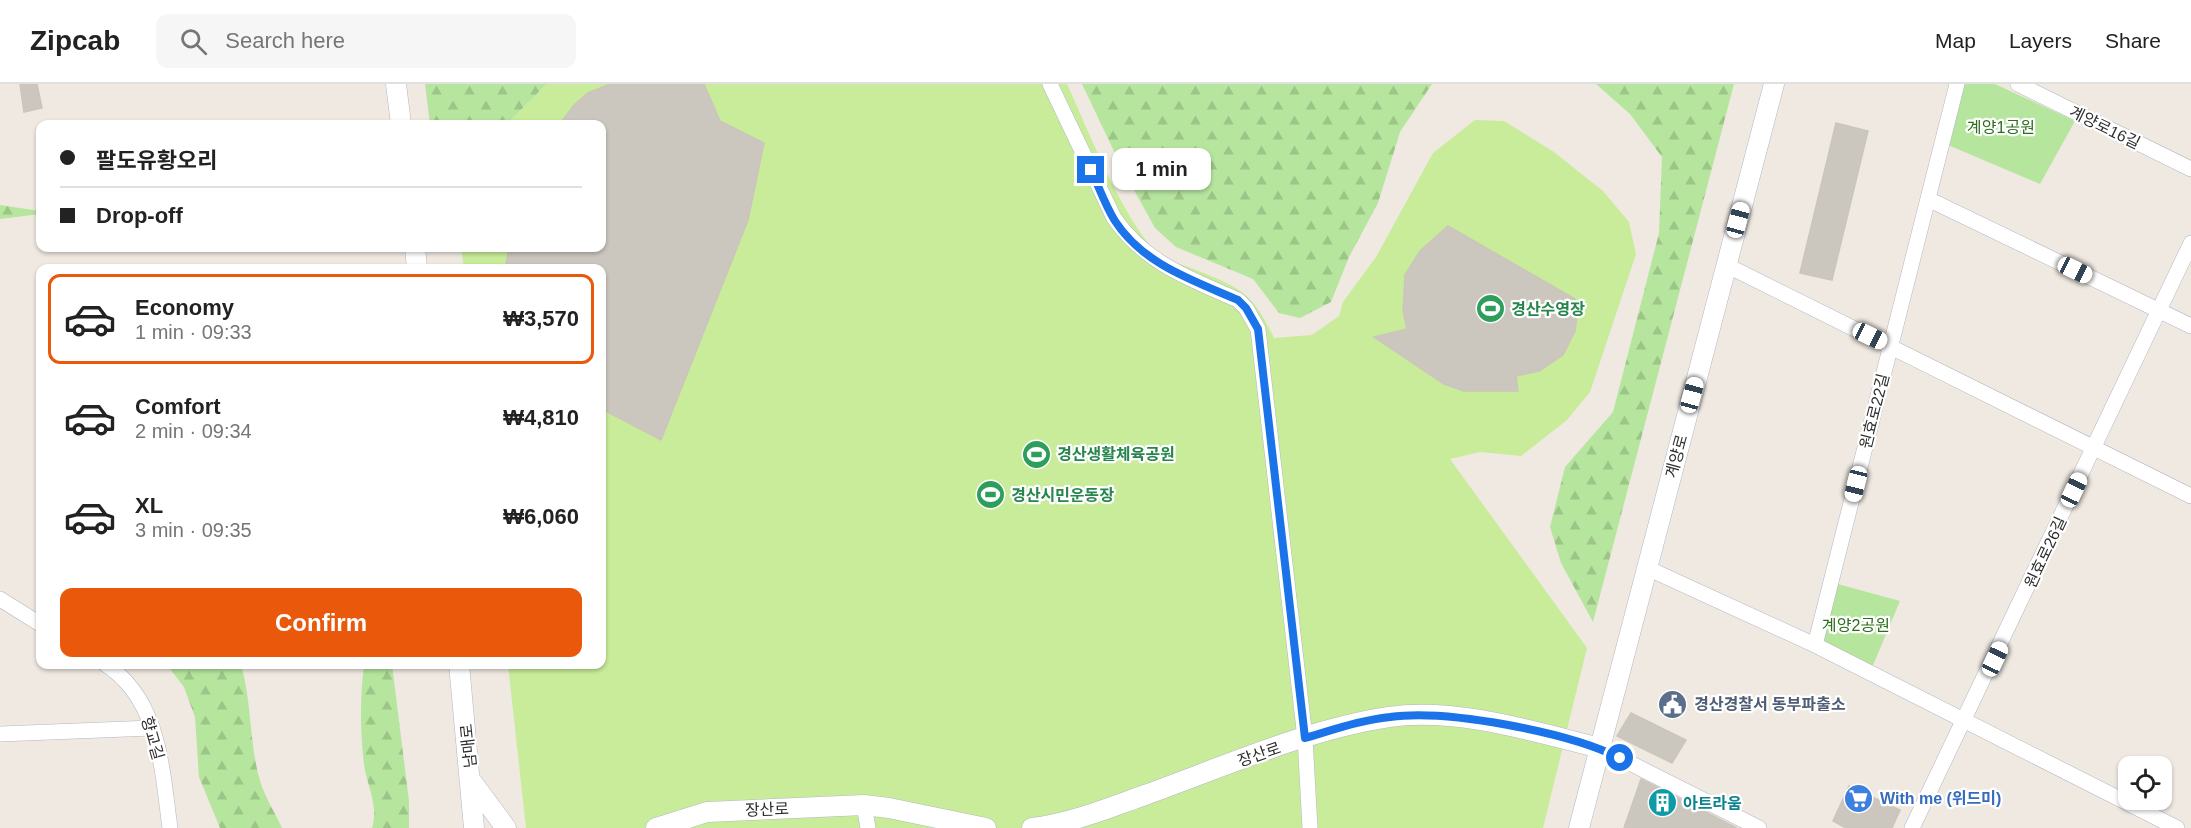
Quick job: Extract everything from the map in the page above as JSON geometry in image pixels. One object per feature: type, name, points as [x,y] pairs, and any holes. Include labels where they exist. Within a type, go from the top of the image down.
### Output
[{"type":"street","points":[[396,84],[400,120]]},
{"type":"street","points":[[1050,84],[1114,219],[1122,231],[1148,257],[1166,268],[1238,300],[1246,308],[1258,329],[1305,738],[1310,828]]},
{"type":"street","name":"계양로","points":[[1579,828],[1774,84]]},
{"type":"street","name":"원효로22길","points":[[1815,645],[1957,84]]},
{"type":"street","name":"계양로16길","points":[[2018,84],[2191,169]]},
{"type":"street","points":[[1928,199],[2191,326]]},
{"type":"street","name":"원효로26길","points":[[1912,828],[1965,722],[2191,243]]},
{"type":"street","points":[[1726,265],[2191,496]]},
{"type":"street","points":[[1647,568],[1815,645],[2178,828]]},
{"type":"street","points":[[0,599],[36,622]]},
{"type":"street","name":"향교길","points":[[111,669],[132,688],[152,728],[161,762],[170,828]]},
{"type":"street","name":"남매로","points":[[460,669],[472,782],[474,828]]},
{"type":"street","name":"장산로","points":[[1032,828],[1075,820],[1305,738],[1379,719],[1414,715],[1515,727],[1600,748],[1759,828]]},
{"type":"street","points":[[0,734],[152,728]]},
{"type":"street","points":[[472,782],[506,828]]},
{"type":"street","points":[[864,806],[868,828]]},
{"type":"street","name":"장산로","points":[[656,828],[707,812],[864,806],[890,808],[986,828]]},
{"type":"green space","points":[[425,84],[547,84],[511,120],[430,120]]},
{"type":"green space","name":"경산생활체육공원","points":[[547,84],[1067,84],[1108,176],[1147,242],[1164,258],[1221,280],[1242,292],[1258,309],[1274,338],[1312,335],[1339,316],[1343,302],[1376,257],[1433,153],[1475,120],[1504,121],[1554,152],[1603,191],[1629,222],[1636,254],[1590,392],[1567,420],[1521,456],[1480,452],[1450,459],[1587,648],[1543,828],[526,828],[508,669],[606,669],[606,264],[463,264],[462,252],[606,252],[606,120],[511,120]]},
{"type":"green space","points":[[1082,84],[1432,84],[1400,132],[1378,203],[1349,257],[1331,302],[1300,318],[1279,313],[1253,279],[1176,247],[1155,228],[1124,172]]},
{"type":"green space","points":[[1596,84],[1734,84],[1593,622],[1561,563],[1550,527],[1565,467],[1613,412],[1659,233],[1662,157],[1630,114]]},
{"type":"green space","name":"계양1공원","points":[[1963,84],[1995,84],[2075,121],[2040,184],[1948,145]]},
{"type":"green space","points":[[0,205],[36,210],[36,214],[0,219]]},
{"type":"green space","name":"계양2공원","points":[[1834,583],[1900,601],[1871,670],[1819,643]]},
{"type":"green space","points":[[170,669],[242,669],[256,767],[267,799],[282,828],[220,828],[199,777],[195,717],[184,687]]},
{"type":"green space","points":[[364,669],[392,669],[409,801],[409,828],[372,828],[374,812],[364,764],[361,702]]},
{"type":"building","points":[[20,84],[37,84],[42,108],[24,112]]},
{"type":"building","points":[[610,84],[704,84],[720,121],[764,143],[748,220],[661,440],[606,411],[606,264],[506,264],[508,252],[606,252],[606,120],[563,120],[574,105],[588,93]]},
{"type":"building","points":[[1836,123],[1868,131],[1832,280],[1800,273]]},
{"type":"building","name":"경산수영장","points":[[1448,226],[1575,299],[1578,308],[1575,331],[1563,355],[1539,371],[1516,376],[1518,391],[1464,391],[1444,384],[1374,337],[1407,329],[1403,311],[1405,275],[1420,251]]},
{"type":"building","points":[[1631,713],[1686,740],[1672,763],[1617,736]]},
{"type":"building","name":"아트라움","points":[[1641,779],[1737,828],[1624,828]]},
{"type":"building","name":"With me (위드미)","points":[[1849,786],[1900,810],[1892,828],[1846,828],[1833,821]]},
{"type":"place","name":"경산수영장","points":[[1490,309]]},
{"type":"place","name":"경산생활체육공원","points":[[1036,454]]},
{"type":"place","name":"경산시민운동장","points":[[990,495]]},
{"type":"place","name":"경산경찰서 동부파출소","points":[[1673,704]]},
{"type":"place","name":"With me (위드미)","points":[[1859,798]]},
{"type":"place","name":"아트라움","points":[[1662,803]]},
{"type":"route","points":[[1091,170],[1114,219],[1122,231],[1148,257],[1188,279],[1238,300],[1246,308],[1258,329],[1305,738],[1358,723],[1414,715],[1515,727],[1600,748],[1620,758]]}]
